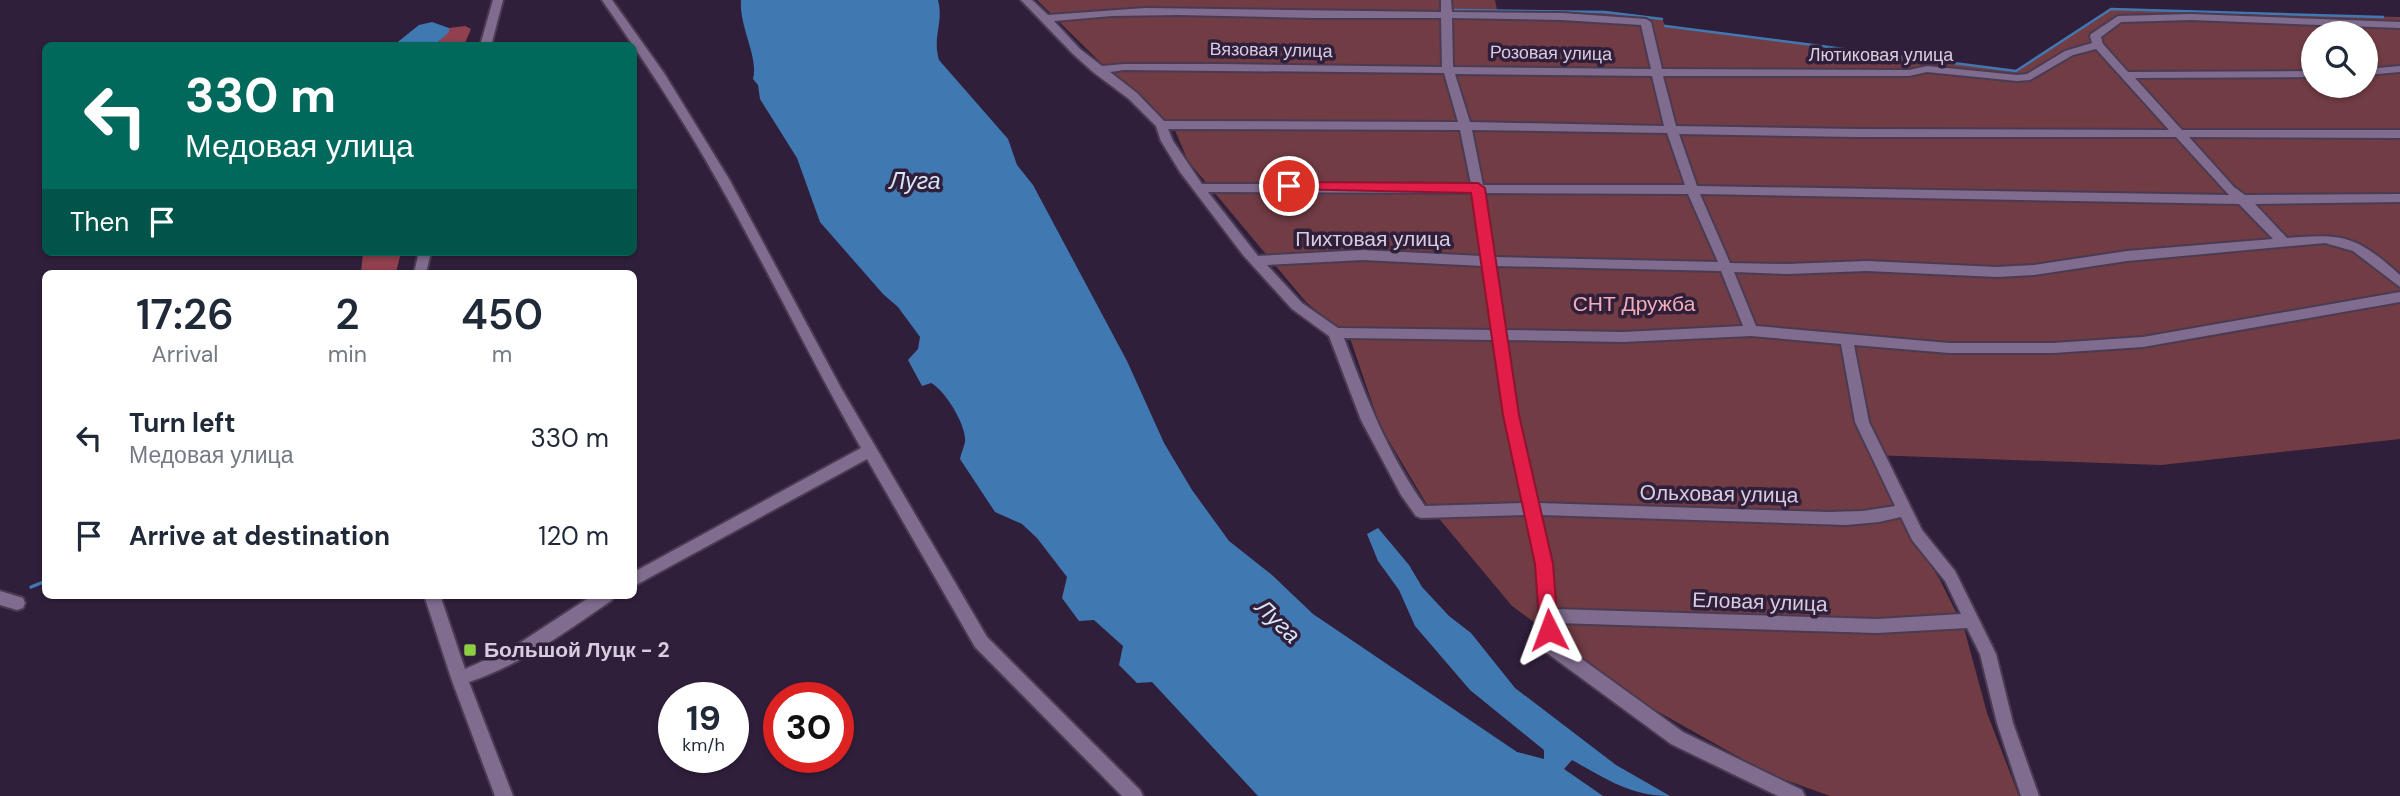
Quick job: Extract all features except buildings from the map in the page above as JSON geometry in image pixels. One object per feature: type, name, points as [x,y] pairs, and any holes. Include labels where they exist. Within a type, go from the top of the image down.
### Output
[{"type":"street","points":[[486,42],[498,0]]},
{"type":"street","points":[[607,0],[636,42]]},
{"type":"street","points":[[1026,0],[1097,70],[1132,96],[1161,125],[1167,141],[1225,226],[1297,306],[1335,333],[1623,337],[1751,331],[1949,348],[2053,348],[2143,342],[2400,297]]},
{"type":"street","points":[[1046,19],[1090,12],[1350,15],[1447,6],[1646,22],[1671,131],[1751,331]]},
{"type":"street","points":[[1447,6],[1447,69],[1465,126],[1478,188],[1511,415],[1544,564],[1549,645],[1677,738],[1796,796]]},
{"type":"street","points":[[2283,242],[2125,75],[2098,45],[2095,36],[2118,19],[2192,17],[2400,25]]},
{"type":"street","points":[[637,43],[723,179],[836,392],[981,642],[1134,796]]},
{"type":"street","name":"Лютиковая улица","points":[[1656,72],[1909,73],[1927,69],[2017,78],[2030,77],[2069,53],[2098,45]]},
{"type":"street","name":"Вязовая улица","points":[[1097,70],[1167,66],[1447,69]]},
{"type":"street","name":"Розовая улица","points":[[1447,69],[1656,72]]},
{"type":"street","points":[[2378,71],[2400,69]]},
{"type":"street","points":[[2125,75],[2301,74]]},
{"type":"street","points":[[1161,125],[1465,126],[1671,131],[2400,134]]},
{"type":"street","points":[[1199,188],[1478,188],[2188,200],[2400,198]]},
{"type":"street","name":"Пихтовая улица","points":[[1256,261],[1363,255],[1490,259],[1524,263],[1798,269],[1867,266],[1997,272],[2034,270],[2127,256],[2325,239],[2350,242],[2372,256],[2400,282]]},
{"type":"street","name":"Ольховая улица","points":[[1335,333],[1368,420],[1406,491],[1421,512],[1530,510],[1812,517],[1892,516],[1905,509]]},
{"type":"street","points":[[1847,341],[1862,422],[1917,535],[1950,576],[1988,654],[2005,723],[2030,796]]},
{"type":"street","points":[[637,577],[871,450]]},
{"type":"street","points":[[0,598],[17,603]]},
{"type":"street","points":[[433,599],[505,796]]},
{"type":"street","points":[[460,678],[488,669],[537,642],[600,599]]},
{"type":"street","name":"Еловая улица","points":[[1548,615],[1836,626],[1970,621]]},
{"type":"green space","name":"СНТ Дружба","points":[[1037,0],[1495,0],[1497,10],[1605,12],[1662,19],[1666,27],[2016,71],[2111,9],[2400,17],[2400,439],[2161,465],[1870,455],[1901,520],[1939,578],[1964,628],[1987,713],[2019,796],[1830,796],[1769,774],[1648,706],[1512,606],[1426,503],[1380,426],[1350,338],[1306,302],[1188,161],[1174,128],[1100,62]]},
{"type":"shaded area","points":[[465,26],[471,29],[465,42],[439,42],[449,28]]},
{"type":"shaded area","points":[[363,256],[400,256],[397,270],[361,270]]},
{"type":"water","name":"Луга","points":[[741,0],[938,0],[939,60],[1008,139],[1017,165],[1033,185],[1127,361],[1164,443],[1192,490],[1229,541],[1272,575],[1313,614],[1517,752],[1544,759],[1544,750],[1470,690],[1415,626],[1399,590],[1378,561],[1367,534],[1378,528],[1409,565],[1422,587],[1449,616],[1471,633],[1515,688],[1616,765],[1670,796],[1631,790],[1572,760],[1564,769],[1603,796],[1258,796],[1152,682],[1137,683],[1119,665],[1123,646],[1094,620],[1079,621],[1062,598],[1067,577],[1037,538],[1022,524],[995,512],[960,459],[965,435],[959,418],[937,387],[931,383],[922,386],[908,360],[918,349],[920,337],[898,307],[883,294],[820,222],[797,158],[760,99],[758,85],[753,79],[753,61]]},
{"type":"water","points":[[432,22],[449,28],[449,32],[438,42],[398,42],[419,25]]},
{"type":"waterway","points":[[1930,60],[2016,71],[2111,9],[2383,17]]},
{"type":"waterway","points":[[1455,10],[1605,12],[1662,19]]},
{"type":"waterway","points":[[1665,26],[1914,58]]},
{"type":"waterway","points":[[31,587],[42,583]]},
{"type":"place","name":"Большой Луцк - 2","points":[[470,650]]},
{"type":"route","points":[[1289,186],[1478,188],[1511,415],[1544,564],[1549,630]]}]
